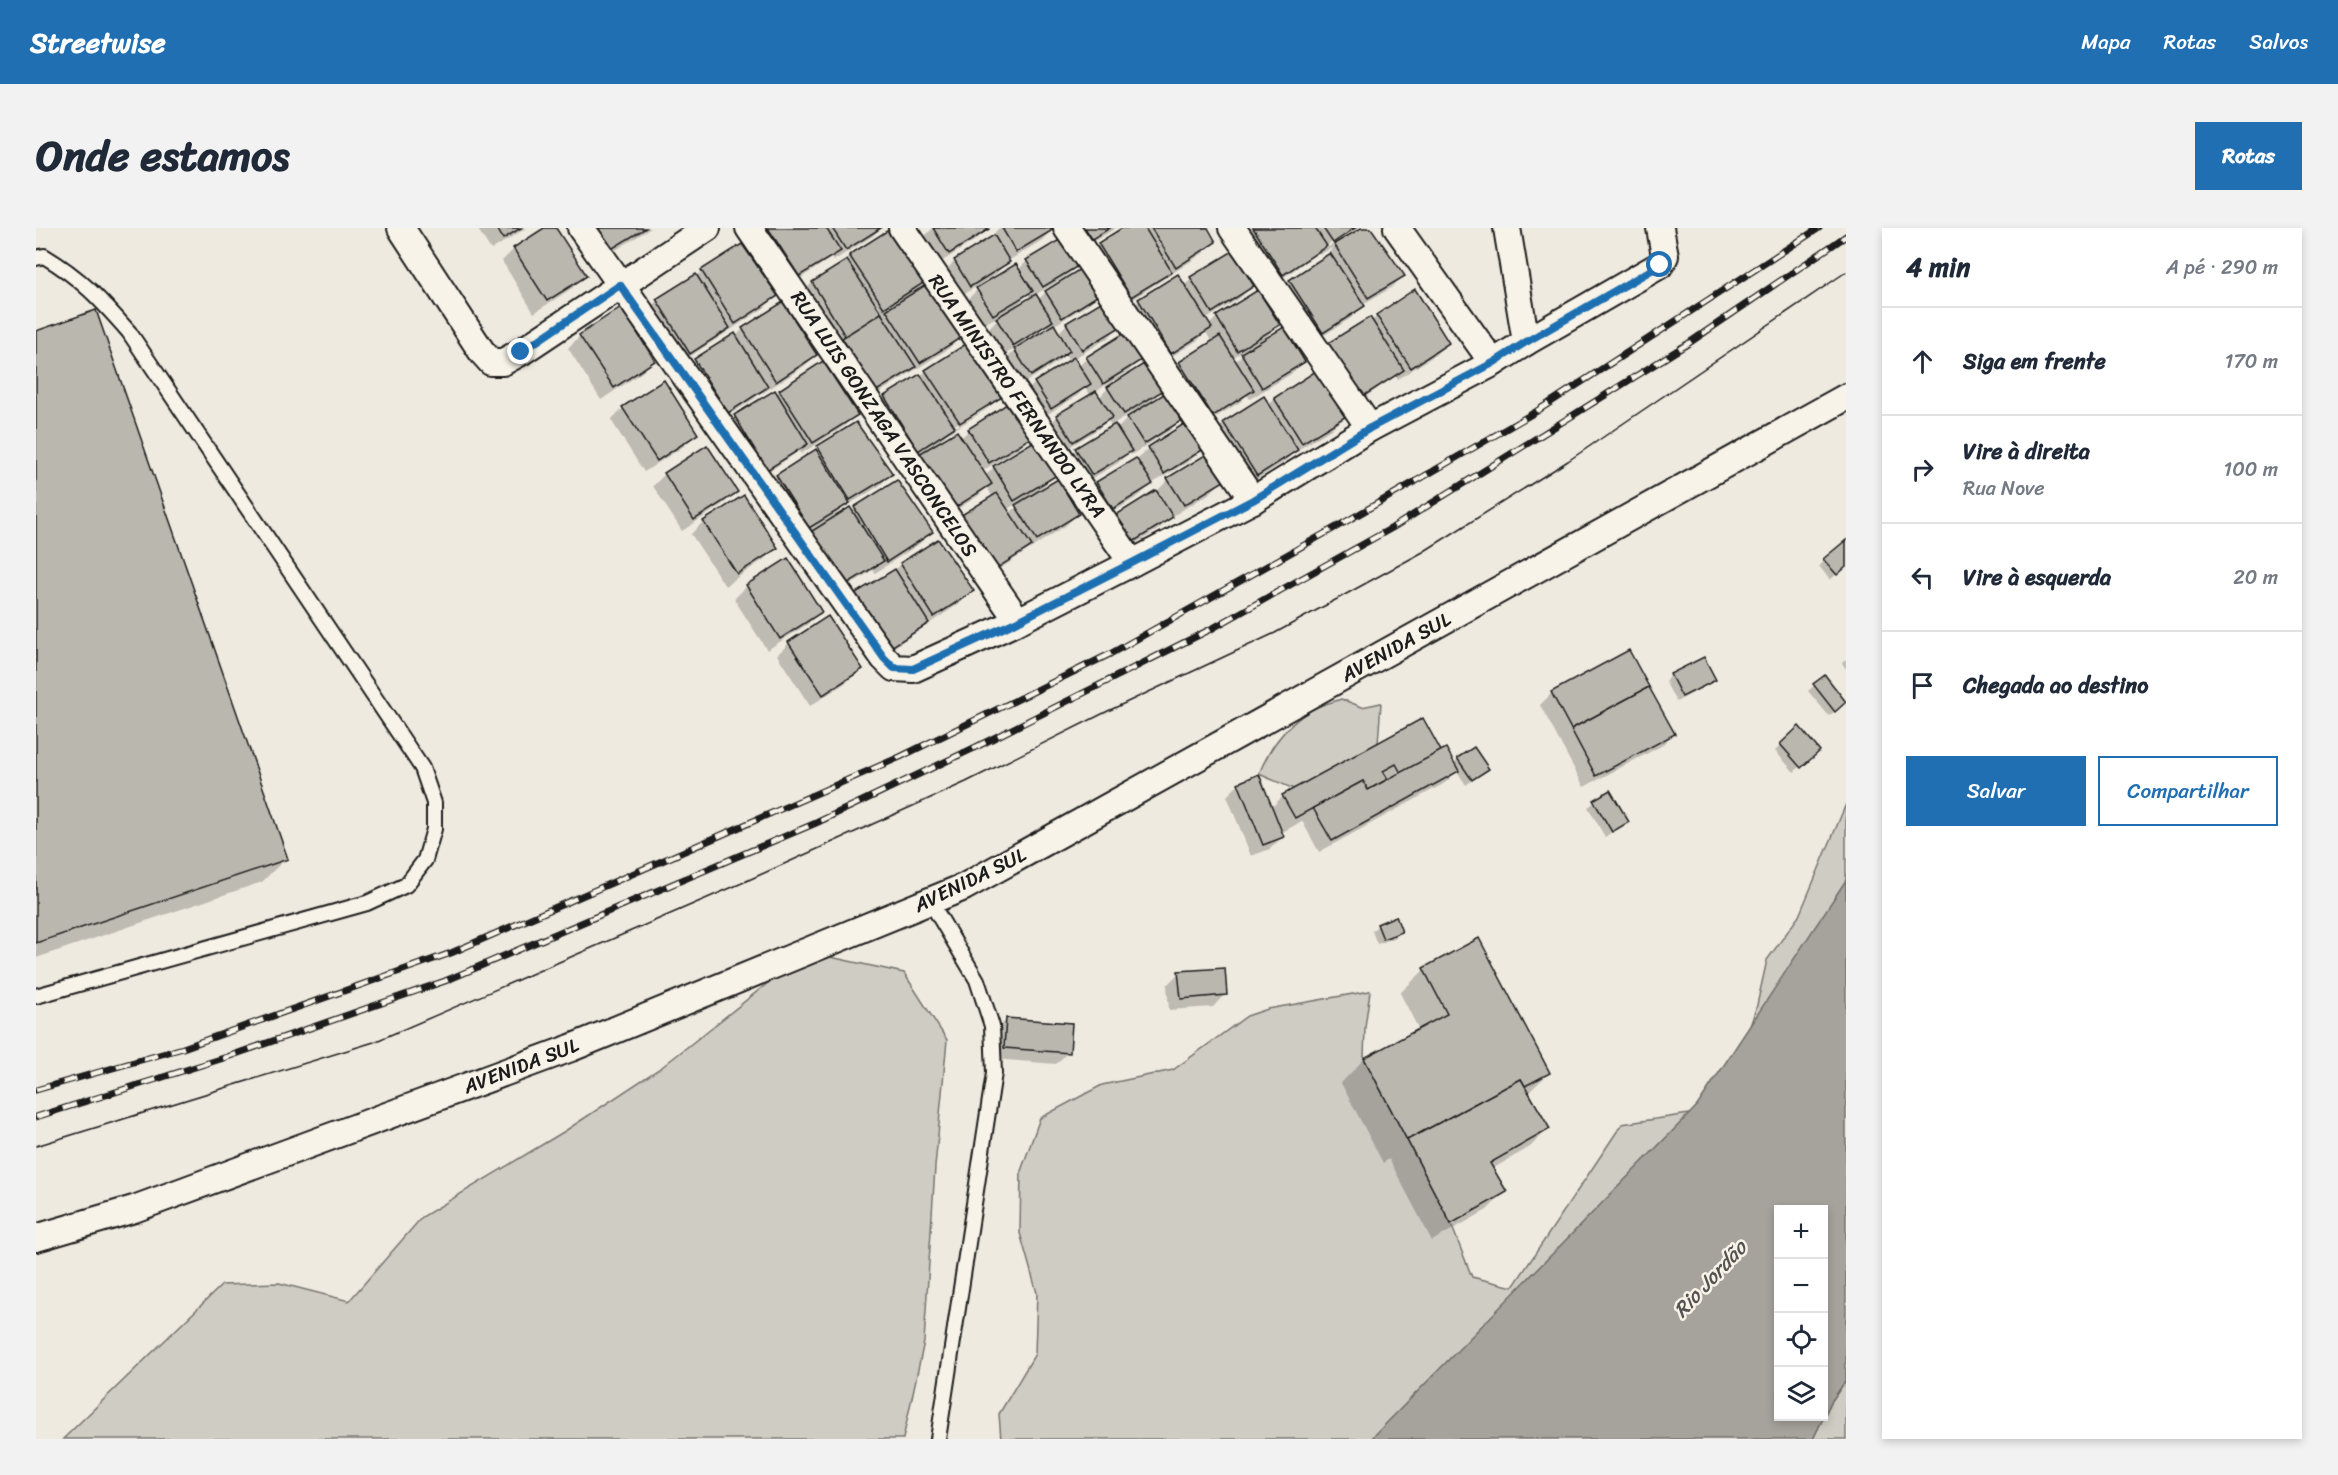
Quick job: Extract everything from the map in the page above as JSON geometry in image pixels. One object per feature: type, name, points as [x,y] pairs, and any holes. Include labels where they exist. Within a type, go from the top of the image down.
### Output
[{"type":"street","points":[[400,228],[482,352],[491,362],[503,362],[521,352],[707,228]]},
{"type":"street","points":[[580,228],[884,658],[894,668],[913,669],[1018,621],[1253,500],[1370,428],[1493,363],[1660,265],[1665,256],[1660,228]]},
{"type":"street","name":"RUA LUIS GONZAGA VASCONCELOS","points":[[750,228],[1018,621]]},
{"type":"street","name":"RUA MINISTRO FERNANDO LYRA","points":[[902,228],[1132,563]]},
{"type":"street","points":[[1067,228],[1253,500]]},
{"type":"street","points":[[1232,228],[1370,428]]},
{"type":"street","points":[[1397,228],[1493,363]]},
{"type":"street","points":[[1508,228],[1526,342]]},
{"type":"street","name":"AVENIDA SUL","points":[[36,1238],[134,1209],[571,1048],[964,887],[1846,397]]},
{"type":"lane","points":[[36,996],[367,903],[406,885],[425,860],[434,829],[434,802],[422,768],[129,332],[99,297],[69,271],[39,254]]},
{"type":"lane","points":[[930,901],[977,980],[992,1026],[994,1073],[938,1439]]},
{"type":"shaded area","points":[[1341,699],[1362,707],[1381,703],[1378,743],[1294,789],[1259,774],[1273,747],[1293,724],[1313,709]]},
{"type":"shaded area","points":[[1846,804],[1846,968],[1459,1439],[1001,1439],[999,1414],[1035,1354],[1037,1293],[1020,1233],[1021,1171],[1040,1118],[1102,1085],[1173,1070],[1247,1016],[1268,1009],[1370,991],[1364,1058],[1451,1224],[1472,1277],[1513,1287],[1622,1124],[1723,1109],[1757,1005],[1767,960],[1799,916]]},
{"type":"shaded area","points":[[807,952],[904,973],[947,1040],[935,1167],[924,1342],[903,1439],[63,1439],[222,1285],[279,1283],[349,1301],[422,1217],[565,1131],[662,1067]]},
{"type":"shaded area","points":[[1846,1380],[1846,1439],[1813,1439],[1822,1421],[1828,1421],[1828,1408]]},
{"type":"water","name":"Rio Jordão","points":[[1846,880],[1846,1380],[1828,1408],[1828,1205],[1774,1205],[1774,1421],[1822,1421],[1813,1439],[1371,1439],[1697,1106]]},
{"type":"building","points":[[497,228],[521,228],[503,239]]},
{"type":"building","points":[[544,228],[556,228],[587,276],[547,301],[513,248]]},
{"type":"building","points":[[593,228],[646,228],[608,251]]},
{"type":"building","points":[[768,228],[826,228],[841,251],[799,276]]},
{"type":"building","points":[[832,228],[881,228],[846,250]]},
{"type":"building","points":[[933,228],[988,228],[989,229],[949,254]]},
{"type":"building","points":[[1002,228],[1056,228],[1016,252]]},
{"type":"building","points":[[1085,228],[1110,228],[1092,239]]},
{"type":"building","points":[[1122,228],[1145,228],[1172,272],[1131,297],[1098,243]]},
{"type":"building","points":[[1151,228],[1208,228],[1216,242],[1176,268]]},
{"type":"building","points":[[1253,228],[1315,228],[1327,246],[1283,275]]},
{"type":"building","points":[[1323,228],[1355,228],[1333,243]]},
{"type":"building","points":[[1361,228],[1371,228],[1405,276],[1368,298],[1334,244]]},
{"type":"building","points":[[890,229],[925,282],[884,308],[849,255]]},
{"type":"building","points":[[994,235],[1010,262],[970,287],[954,260]]},
{"type":"building","points":[[1066,236],[1083,263],[1043,287],[1026,260]]},
{"type":"building","points":[[742,244],[778,296],[735,324],[701,270]]},
{"type":"building","points":[[1233,251],[1254,286],[1212,313],[1190,277]]},
{"type":"building","points":[[1330,253],[1365,306],[1323,333],[1289,280]]},
{"type":"building","points":[[847,260],[882,314],[845,336],[812,282]]},
{"type":"building","points":[[1016,264],[1033,291],[993,315],[976,288]]},
{"type":"building","points":[[1085,266],[1102,293],[1062,318],[1045,291]]},
{"type":"building","points":[[696,274],[730,328],[690,354],[656,299]]},
{"type":"building","points":[[1178,274],[1212,328],[1171,354],[1138,299]]},
{"type":"building","points":[[927,284],[962,337],[920,363],[886,310]]},
{"type":"building","points":[[1415,289],[1449,343],[1411,368],[1376,315]]},
{"type":"building","points":[[1258,290],[1280,325],[1237,351],[1216,316]]},
{"type":"building","points":[[1036,294],[1053,321],[1013,346],[996,318]]},
{"type":"building","points":[[1106,299],[1122,326],[1082,350],[1066,323]]},
{"type":"building","points":[[783,302],[817,355],[776,382],[742,328]]},
{"type":"building","points":[[621,307],[655,361],[614,388],[579,335]]},
{"type":"building","points":[[96,310],[288,859],[36,943],[36,331]]},
{"type":"building","points":[[881,313],[916,367],[875,392],[842,338]]},
{"type":"building","points":[[1370,317],[1404,370],[1362,397],[1328,343]]},
{"type":"building","points":[[1054,324],[1070,351],[1031,376],[1014,349]]},
{"type":"building","points":[[1284,327],[1305,362],[1262,388],[1241,353]]},
{"type":"building","points":[[1126,332],[1143,359],[1103,384],[1086,357]]},
{"type":"building","points":[[735,333],[768,387],[728,413],[694,359]]},
{"type":"building","points":[[1220,336],[1254,390],[1213,416],[1179,362]]},
{"type":"building","points":[[966,344],[1002,397],[960,423],[925,370]]},
{"type":"building","points":[[1074,357],[1091,384],[1051,409],[1034,382]]},
{"type":"building","points":[[823,361],[858,415],[813,443],[779,390]]},
{"type":"building","points":[[1147,362],[1164,390],[1124,414],[1107,387]]},
{"type":"building","points":[[1316,371],[1345,417],[1302,443],[1274,398]]},
{"type":"building","points":[[920,374],[955,427],[918,451],[884,396]]},
{"type":"building","points":[[664,380],[698,434],[657,461],[622,407]]},
{"type":"building","points":[[775,390],[808,444],[767,470],[734,415]]},
{"type":"building","points":[[1096,391],[1113,417],[1073,442],[1056,415]]},
{"type":"building","points":[[1167,392],[1184,419],[1144,444],[1127,417]]},
{"type":"building","points":[[1264,396],[1298,450],[1257,476],[1223,422]]},
{"type":"building","points":[[1010,402],[1032,437],[989,463],[968,429]]},
{"type":"building","points":[[856,422],[893,474],[850,500],[817,446]]},
{"type":"building","points":[[1187,422],[1204,449],[1164,474],[1148,447]]},
{"type":"building","points":[[1115,424],[1132,451],[1092,475],[1075,448]]},
{"type":"building","points":[[957,431],[992,484],[953,509],[919,454]]},
{"type":"building","points":[[1036,440],[1057,475],[1014,501],[993,466]]},
{"type":"building","points":[[707,445],[738,492],[694,520],[664,473]]},
{"type":"building","points":[[816,449],[850,503],[809,528],[776,475]]},
{"type":"building","points":[[1207,454],[1224,481],[1184,505],[1167,478]]},
{"type":"building","points":[[1136,458],[1153,484],[1113,509],[1096,482]]},
{"type":"building","points":[[1058,479],[1079,514],[1037,540],[1015,505]]},
{"type":"building","points":[[897,480],[933,532],[887,562],[854,507]]},
{"type":"building","points":[[1156,490],[1173,517],[1133,542],[1116,515]]},
{"type":"building","points":[[997,493],[1032,546],[994,570],[960,516]]},
{"type":"building","points":[[744,495],[778,548],[737,574],[703,521]]},
{"type":"building","points":[[850,507],[884,561],[842,587],[809,533]]},
{"type":"building","points":[[938,539],[974,591],[934,617],[900,563]]},
{"type":"building","points":[[1846,540],[1846,567],[1837,575],[1823,559]]},
{"type":"building","points":[[788,558],[822,612],[780,639],[746,585]]},
{"type":"building","points":[[895,569],[929,623],[888,649],[854,594]]},
{"type":"building","points":[[828,616],[863,669],[823,695],[788,642]]},
{"type":"building","points":[[1629,650],[1649,687],[1571,729],[1551,692]]},
{"type":"building","points":[[1704,657],[1716,680],[1682,697],[1670,674]]},
{"type":"building","points":[[1825,675],[1846,702],[1835,712],[1813,684]]},
{"type":"building","points":[[1649,687],[1675,734],[1596,776],[1571,729]]},
{"type":"building","points":[[1423,718],[1441,751],[1401,773],[1396,764],[1383,771],[1388,779],[1368,790],[1363,781],[1295,818],[1282,795]]},
{"type":"building","points":[[1799,726],[1820,751],[1801,768],[1780,744]]},
{"type":"building","points":[[1474,747],[1489,769],[1472,780],[1457,758]]},
{"type":"building","points":[[1446,748],[1459,771],[1332,841],[1313,808],[1363,781],[1368,790]]},
{"type":"building","points":[[1259,774],[1284,837],[1263,845],[1238,783]]},
{"type":"building","points":[[1610,790],[1629,822],[1612,832],[1593,800]]},
{"type":"building","points":[[1396,916],[1402,932],[1383,939],[1377,924]]},
{"type":"building","points":[[1479,938],[1550,1073],[1525,1086],[1521,1079],[1407,1140],[1364,1058],[1447,1014],[1423,968]]},
{"type":"building","points":[[1225,968],[1227,995],[1181,999],[1178,971]]},
{"type":"building","points":[[1006,1018],[1072,1023],[1070,1053],[1004,1048]]},
{"type":"building","points":[[1521,1079],[1550,1129],[1490,1163],[1507,1192],[1451,1224],[1407,1140]]},
{"type":"tram line","points":[[36,1146],[374,1042],[742,883],[966,782],[1108,711],[1275,633],[1423,552],[1568,461],[1846,272]]},
{"type":"railway","points":[[36,1090],[183,1048],[451,953],[900,757],[1110,654],[1347,521],[1537,411],[1819,228]]},
{"type":"railway","points":[[36,1117],[227,1057],[445,981],[816,823],[972,749],[1213,628],[1392,528],[1689,343],[1846,236]]},
{"type":"route","points":[[521,352],[620,285],[884,658],[894,668],[913,669],[1018,621],[1253,500],[1370,428],[1493,363],[1660,265]]}]
